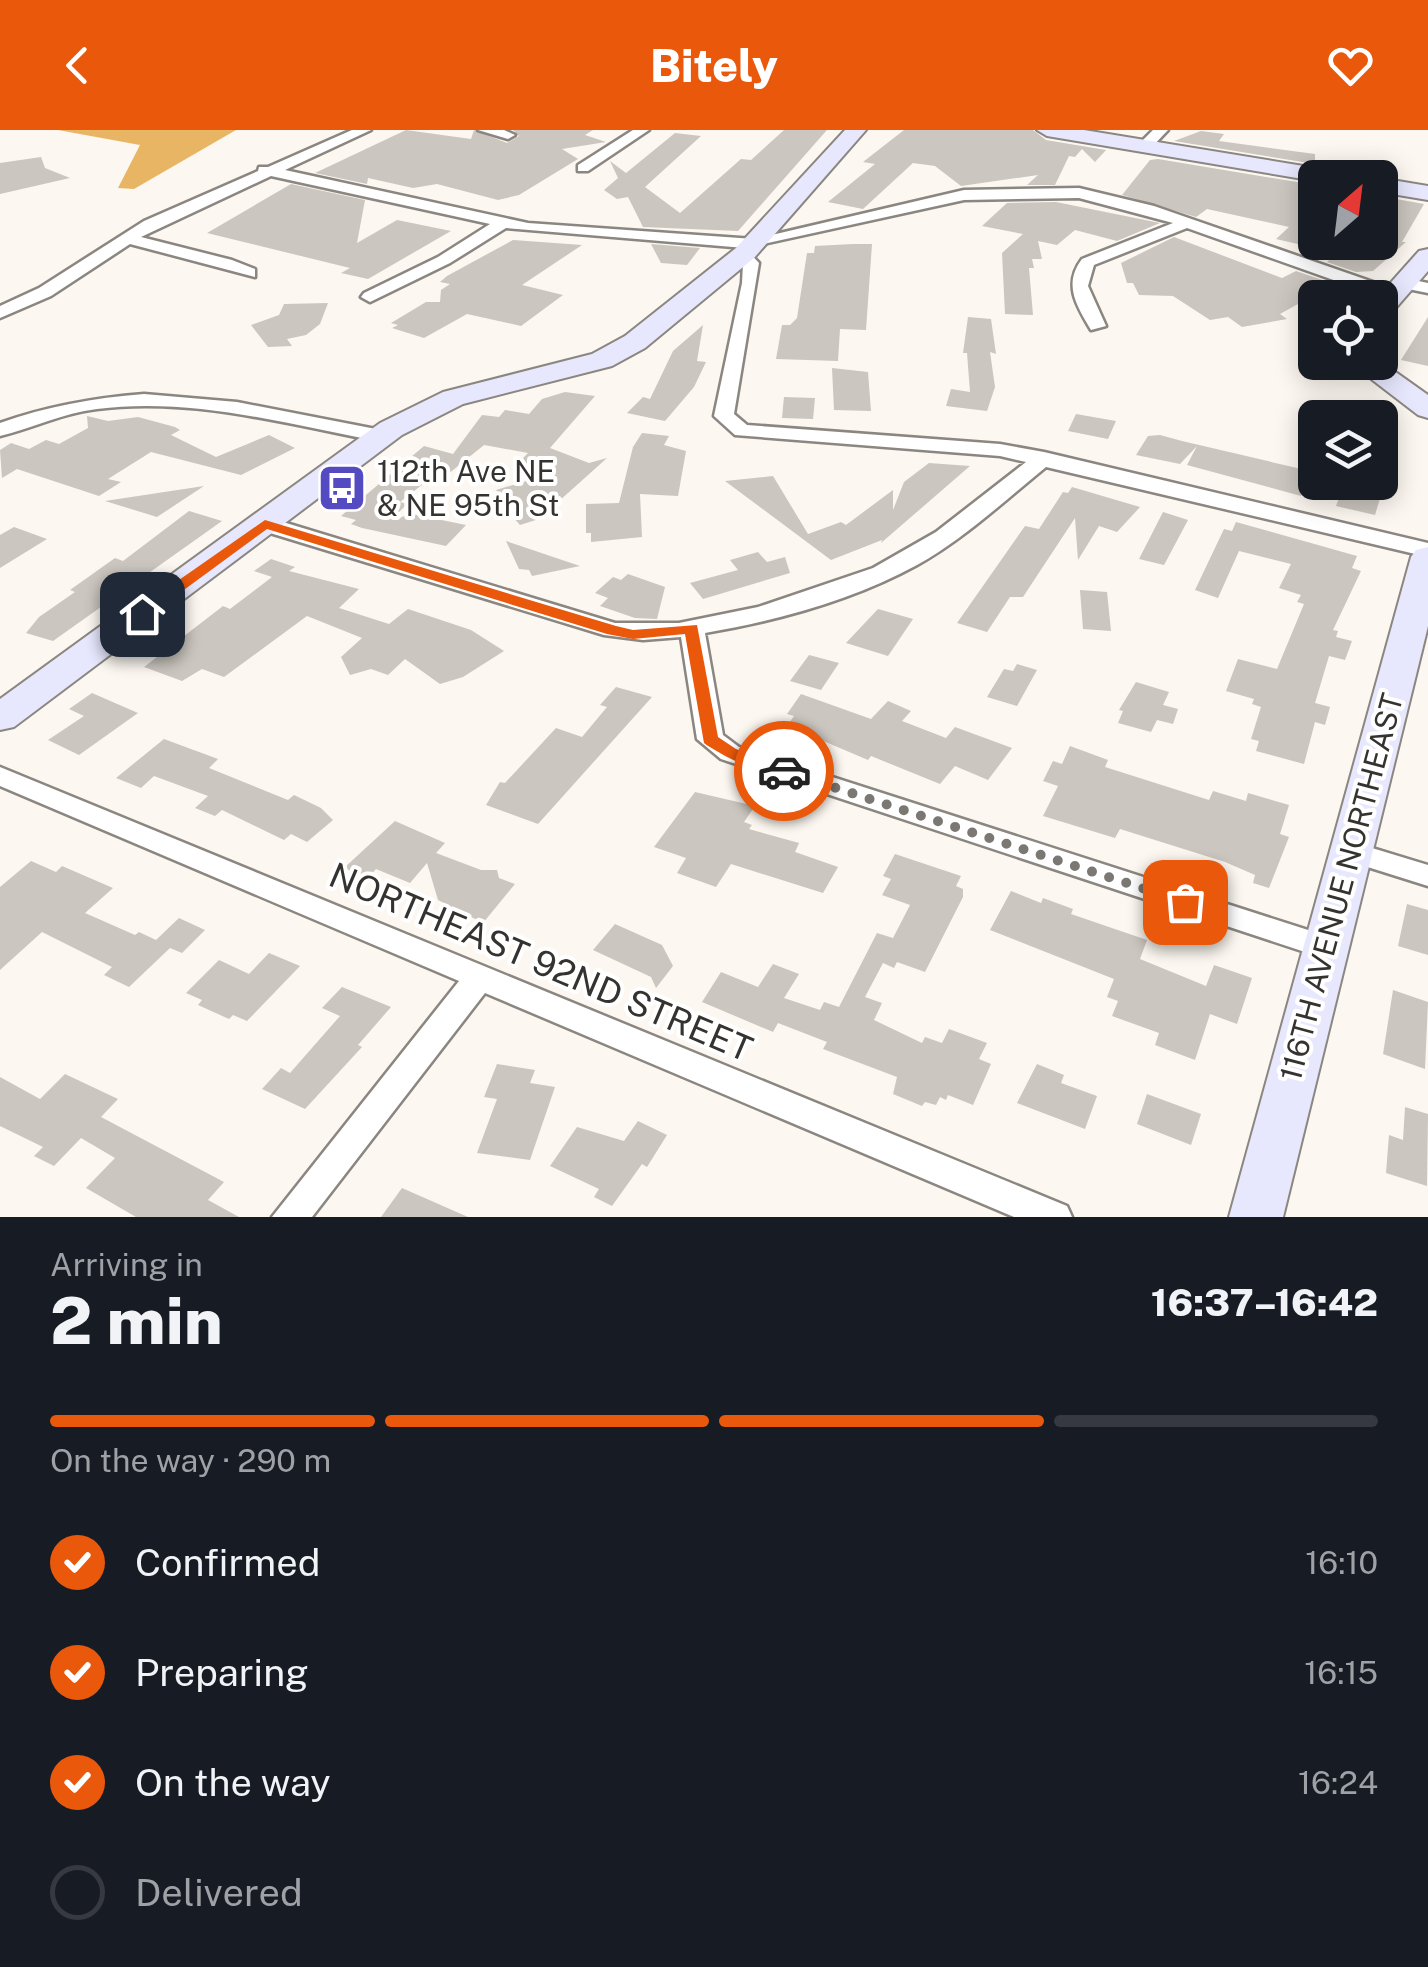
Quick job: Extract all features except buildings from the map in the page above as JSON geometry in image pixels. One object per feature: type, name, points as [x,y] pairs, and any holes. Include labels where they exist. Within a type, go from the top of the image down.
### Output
[{"type":"street","points":[[0,313],[45,292],[125,238],[264,170],[364,130]]},
{"type":"street","points":[[485,130],[508,134]]},
{"type":"street","points":[[583,168],[642,130]]},
{"type":"street","points":[[0,718],[381,436],[453,398],[618,352],[659,326],[750,248],[856,130]]},
{"type":"street","points":[[1047,130],[1153,138],[1298,170]]},
{"type":"street","points":[[264,170],[544,230],[750,248],[941,199],[1004,193],[1106,198],[1401,294],[1428,256]]},
{"type":"street","points":[[1398,188],[1428,194]]},
{"type":"street","points":[[1097,326],[1078,288],[1082,269],[1088,262],[1188,222]]},
{"type":"street","points":[[370,297],[444,260],[503,223]]},
{"type":"street","points":[[125,238],[226,263],[249,273]]},
{"type":"street","points":[[750,248],[750,283],[724,416],[731,425],[759,435],[964,446],[1044,458],[1428,553]]},
{"type":"street","points":[[1388,380],[1428,409]]},
{"type":"street","points":[[0,430],[66,406],[151,399],[259,410],[381,436]]},
{"type":"street","points":[[265,524],[633,634],[692,629],[868,578],[909,560],[1044,458]]},
{"type":"street","name":"116TH AVENUE NORTHEAST","points":[[1256,1217],[1428,553]]},
{"type":"street","points":[[692,629],[710,739],[730,754],[1324,947]]},
{"type":"street","name":"NORTHEAST 92ND STREET","points":[[0,776],[1054,1217]]},
{"type":"street","points":[[1350,851],[1428,876]]},
{"type":"street","points":[[290,1217],[480,978]]},
{"type":"shaded area","points":[[58,130],[236,130],[134,189],[118,188],[140,145]]},
{"type":"way so far","points":[[784,771],[1185,902]]},
{"type":"place","name":"112th Ave NE & NE 95th St","points":[[342,488]]},
{"type":"route","points":[[142,614],[265,524],[613,630],[654,634],[692,629],[710,739],[730,754],[784,771]]}]
